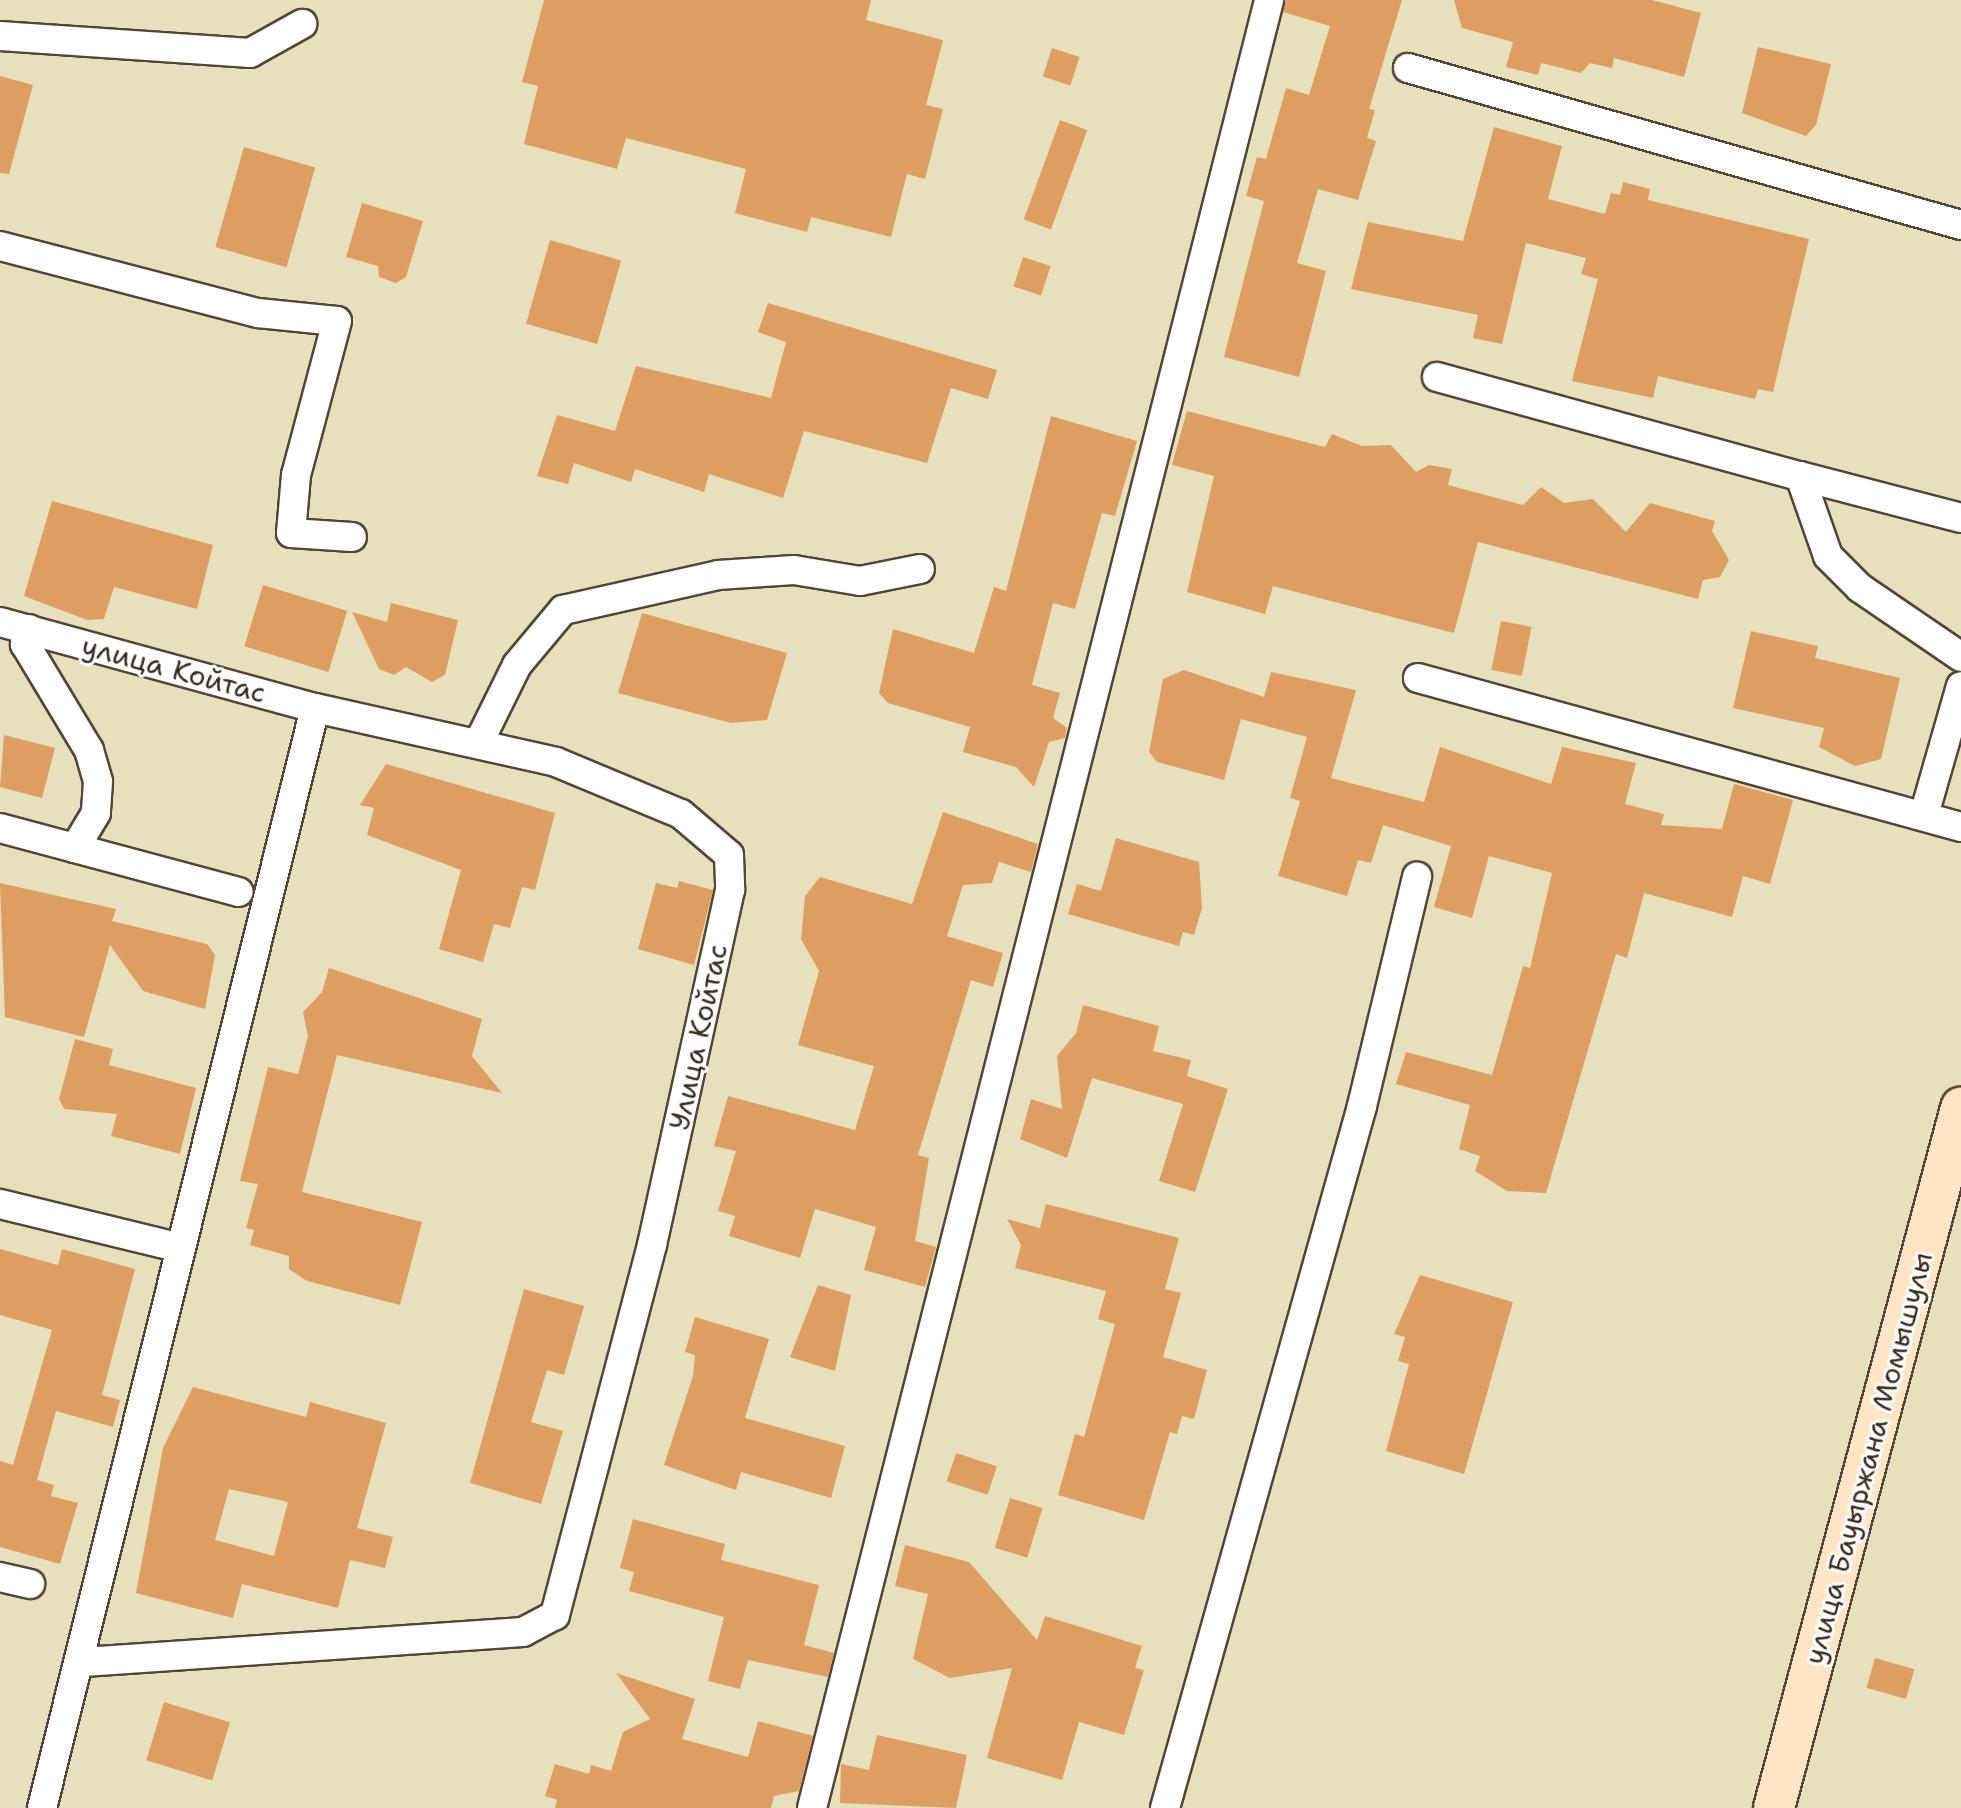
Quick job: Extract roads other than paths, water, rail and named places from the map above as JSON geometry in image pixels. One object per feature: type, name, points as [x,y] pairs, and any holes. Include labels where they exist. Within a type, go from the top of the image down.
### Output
[{"type":"street","points":[[812,1808],[1269,0]]},
{"type":"street","points":[[0,36],[250,53],[302,24]]},
{"type":"street","points":[[1408,68],[1961,225]]},
{"type":"street","points":[[0,246],[258,313],[337,321],[296,475],[291,533],[352,537]]},
{"type":"street","points":[[1437,377],[1961,518]]},
{"type":"street","points":[[1800,476],[1828,556],[1860,588],[1961,657]]},
{"type":"street","points":[[479,742],[517,665],[563,610],[718,575],[794,570],[860,581],[920,569]]},
{"type":"street","points":[[0,622],[31,630],[25,644],[89,750],[98,782],[96,813],[75,848]]},
{"type":"street","name":"улица Койтас","points":[[31,630],[315,708]]},
{"type":"street","points":[[1418,678],[1961,827]]},
{"type":"street","points":[[1924,815],[1961,686]]},
{"type":"street","points":[[42,1808],[80,1662],[176,1247],[315,708]]},
{"type":"street","name":"Улица Койтас","points":[[80,1662],[523,1632],[555,1615],[652,1245],[730,890],[729,867],[714,835],[681,814],[556,762],[479,742],[315,708]]},
{"type":"street","points":[[0,828],[239,892]]},
{"type":"street","points":[[1165,1808],[1362,1106],[1417,877]]},
{"type":"street","name":"улица Бауыржана Момышулы","points":[[1774,1808],[1961,1108]]},
{"type":"street","points":[[0,1204],[176,1247]]},
{"type":"street","points":[[0,1577],[30,1584]]}]
